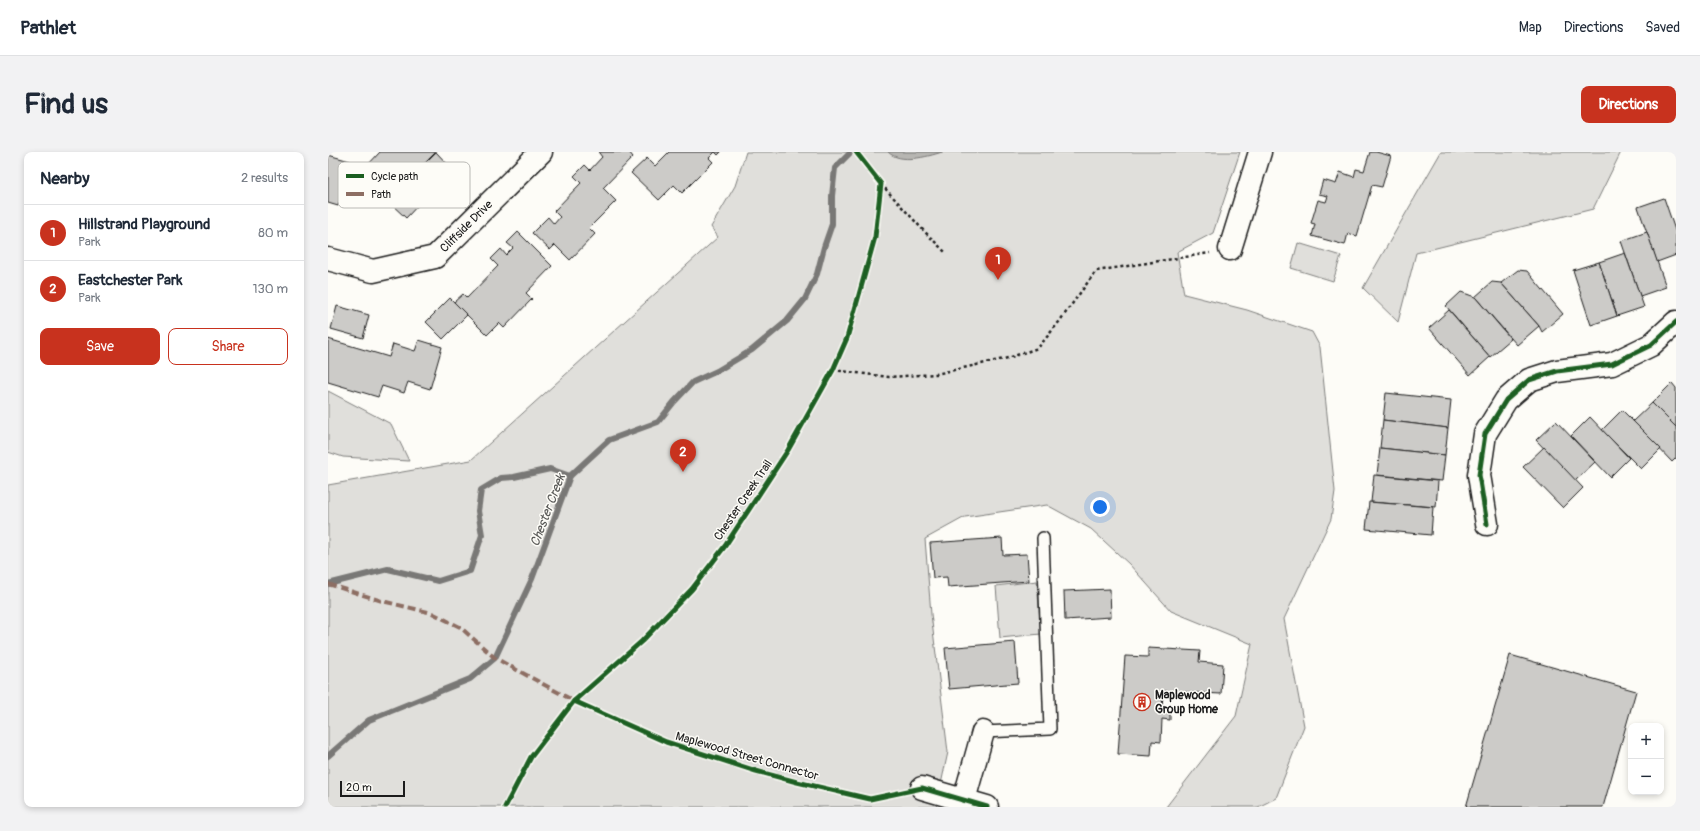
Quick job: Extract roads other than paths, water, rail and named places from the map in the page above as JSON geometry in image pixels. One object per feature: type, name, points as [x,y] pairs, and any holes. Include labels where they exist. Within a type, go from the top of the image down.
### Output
[{"type":"street","name":"Cliffside Drive","points":[[328,259],[373,271],[435,257],[541,152]]},
{"type":"street","points":[[1230,249],[1260,152]]},
{"type":"street","points":[[1487,524],[1479,475],[1485,434],[1506,400],[1529,380],[1558,371],[1612,364],[1651,344],[1676,322]]},
{"type":"street","points":[[964,800],[983,732]]},
{"type":"street","points":[[922,788],[987,807]]},
{"type":"lane","points":[[983,732],[1050,730],[1043,538]]},
{"type":"waterway","name":"Chester Creek","points":[[328,756],[369,720],[470,679],[495,658],[532,579],[570,476],[609,440],[658,422],[693,382],[717,371],[752,350],[787,321],[805,299],[817,274],[832,224],[832,196],[835,168],[851,152]]},
{"type":"waterway","points":[[328,584],[388,569],[438,581],[470,571],[482,535],[478,511],[481,490],[501,478],[514,477],[550,469],[570,476]]},
{"type":"place","name":"Hillstrand Playground","points":[[998,280]]},
{"type":"place","name":"Eastchester Park","points":[[683,472]]},
{"type":"place","name":"Maplewood Group Home","points":[[1142,702]]}]
